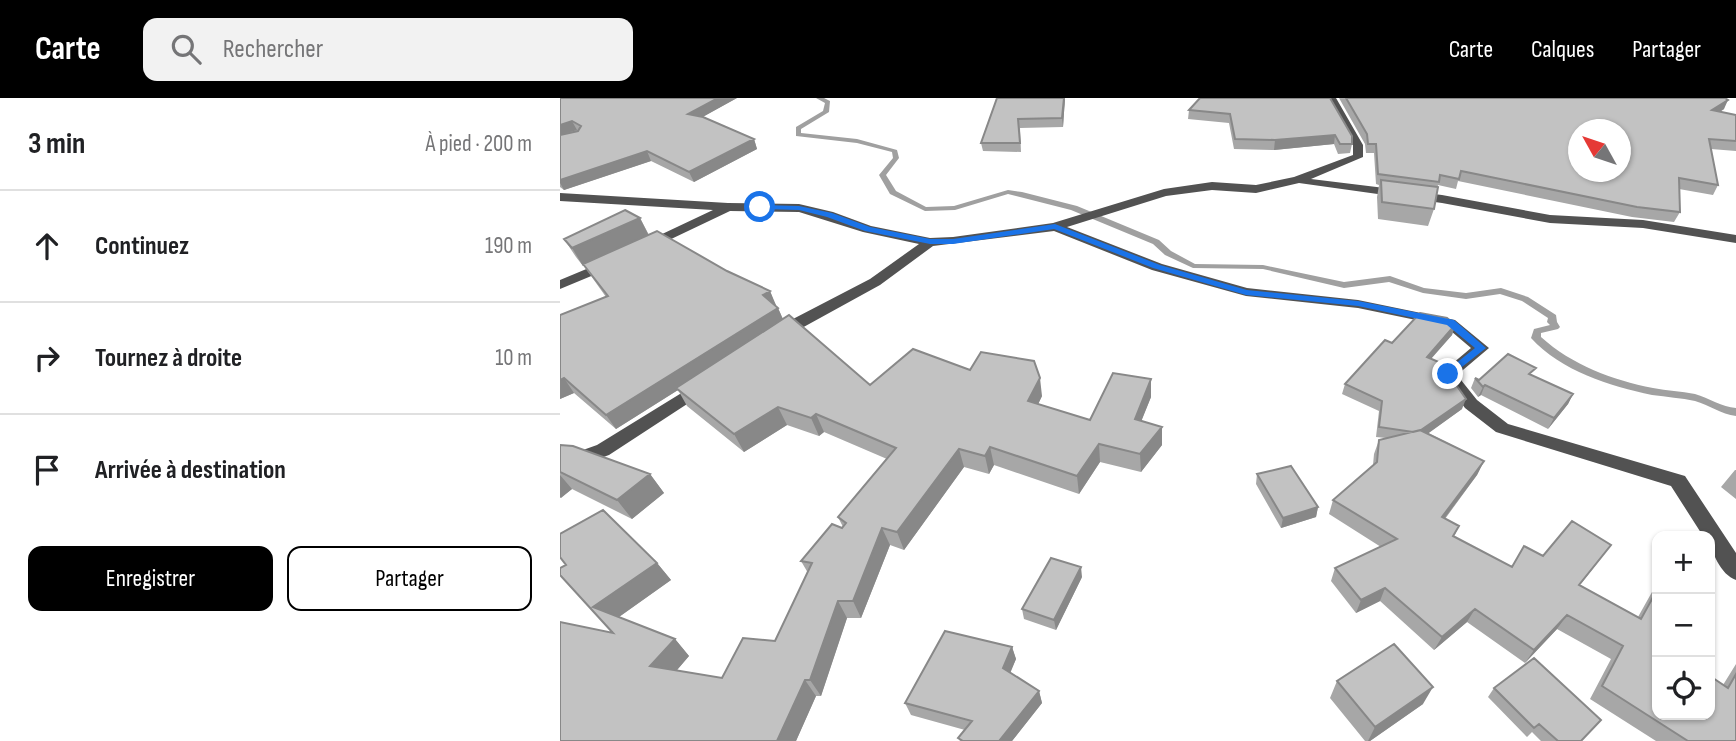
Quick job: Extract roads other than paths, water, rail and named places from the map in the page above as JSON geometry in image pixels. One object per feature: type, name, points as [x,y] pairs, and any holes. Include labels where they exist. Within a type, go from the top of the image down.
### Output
[{"type":"street","points":[[560,197],[728,207],[799,208],[868,229],[930,242],[953,241],[1062,224],[1164,193],[1212,186],[1256,189],[1297,180],[1358,157],[1358,145],[1331,98]]},
{"type":"street","points":[[1297,180],[1442,199],[1550,219],[1643,225],[1736,239]]},
{"type":"street","points":[[560,285],[728,207]]},
{"type":"street","points":[[1062,224],[1157,267],[1246,292],[1358,304],[1450,323],[1481,348],[1448,374],[1471,404],[1502,428],[1678,481],[1736,571]]},
{"type":"street","points":[[770,342],[798,322],[875,282],[930,242]]},
{"type":"street","points":[[560,453],[584,457],[603,450],[715,379]]},
{"type":"waterway","points":[[819,98],[828,102],[826,112],[798,128],[798,135],[857,141],[895,151],[896,158],[882,175],[893,192],[925,209],[955,208],[1008,192],[1074,208],[1156,242],[1168,253],[1193,266],[1263,267],[1344,285],[1390,279],[1423,290],[1466,296],[1501,291],[1525,299],[1553,317],[1555,327],[1537,331],[1536,338],[1574,365],[1617,382],[1696,398],[1736,412]]}]
